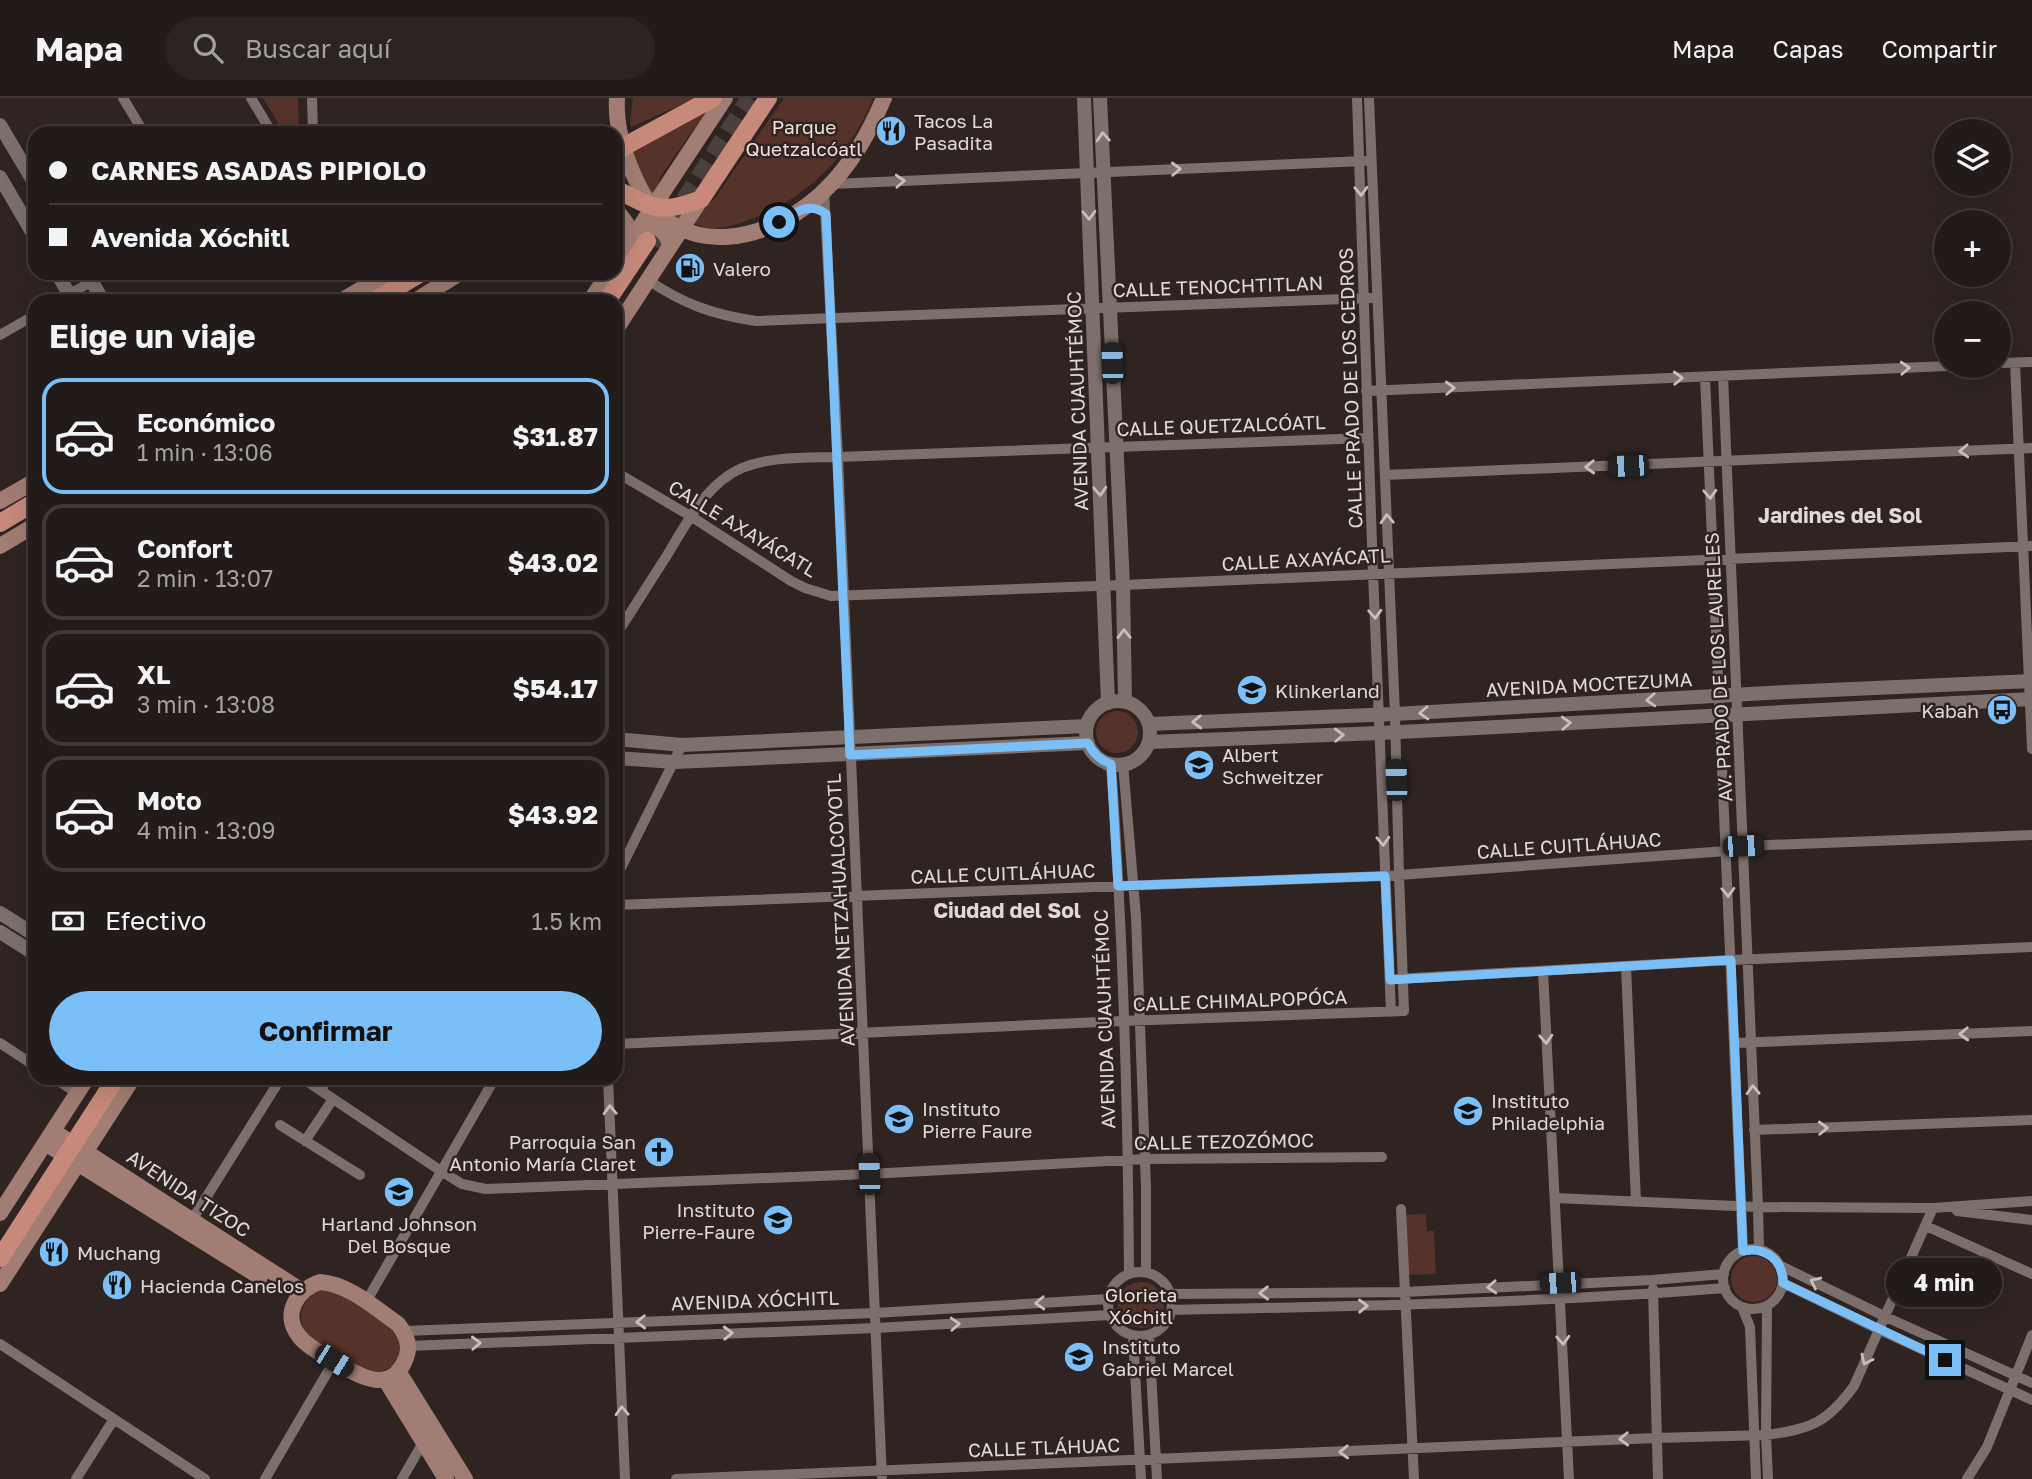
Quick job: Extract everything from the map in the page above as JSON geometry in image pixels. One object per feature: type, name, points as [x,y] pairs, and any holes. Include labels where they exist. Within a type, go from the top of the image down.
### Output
[{"type":"main road","points":[[617,98],[617,126]]},
{"type":"main road","points":[[623,146],[713,98]]},
{"type":"main road","points":[[651,207],[725,98]]},
{"type":"main road","points":[[626,248],[681,229],[768,98]]},
{"type":"main road","points":[[623,193],[651,207],[681,229],[706,237],[734,237],[755,232],[803,208],[828,187],[859,148],[884,98]]},
{"type":"main road","points":[[623,158],[651,207],[653,240],[648,280],[623,318]]},
{"type":"main road","points":[[651,207],[674,207],[701,199]]},
{"type":"main road","points":[[623,218],[628,227],[626,248],[623,252]]},
{"type":"main road","points":[[623,280],[653,240]]},
{"type":"main road","points":[[623,294],[653,240]]},
{"type":"main road","points":[[368,286],[394,280]]},
{"type":"main road","points":[[426,294],[449,280]]},
{"type":"main road","points":[[612,294],[623,280]]},
{"type":"main road","points":[[0,501],[28,485]]},
{"type":"main road","points":[[0,523],[28,506]]},
{"type":"main road","points":[[0,546],[28,529]]},
{"type":"main road","points":[[0,1284],[65,1147],[77,1093],[82,1085]]},
{"type":"main road","points":[[0,1258],[99,1085]]},
{"type":"main road","points":[[0,1237],[111,1085]]},
{"type":"main road","points":[[0,1213],[127,1085]]},
{"type":"main road","name":"AVENIDA TIZOC","points":[[65,1147],[299,1295]]},
{"type":"main road","name":"AVENIDA TIZOC","points":[[171,1214],[192,1220],[299,1295]]},
{"type":"main road","points":[[320,1282],[330,1283],[366,1302],[398,1324],[406,1339],[408,1354],[391,1375],[366,1379],[334,1361],[299,1336],[293,1326],[292,1315],[299,1295],[309,1286],[320,1282]]},
{"type":"main road","points":[[391,1375],[432,1427],[465,1479]]},
{"type":"main road","points":[[391,1375],[424,1442],[446,1479]]},
{"type":"street","points":[[123,98],[140,126]]},
{"type":"street","points":[[251,98],[268,126]]},
{"type":"street","points":[[312,98],[313,126]]},
{"type":"street","name":"AVENIDA CUAUHTÉMOC","points":[[1084,98],[1108,703]]},
{"type":"street","name":"AVENIDA CUAUHTÉMOC","points":[[1100,98],[1115,446],[1124,585],[1125,702]]},
{"type":"street","name":"CALLE PRADO DE LOS CEDROS","points":[[1357,98],[1391,1012]]},
{"type":"street","name":"CALLE PRADO DE LOS CEDROS","points":[[1369,98],[1405,1011]]},
{"type":"street","points":[[0,125],[28,172]]},
{"type":"street","points":[[828,187],[1372,161]]},
{"type":"street","points":[[0,177],[28,225]]},
{"type":"street","name":"AVENIDA NETZAHUALCOYOTL","points":[[828,187],[826,214],[882,1475]]},
{"type":"street","points":[[803,208],[819,209],[826,214]]},
{"type":"street","points":[[72,294],[86,280]]},
{"type":"street","name":"CALLE TENOCHTITLAN","points":[[648,280],[698,308],[756,321],[1378,298]]},
{"type":"street","points":[[0,335],[28,319]]},
{"type":"street","points":[[2011,363],[2032,362]]},
{"type":"street","points":[[2015,363],[2028,547],[2032,749]]},
{"type":"street","points":[[1366,391],[1934,367]]},
{"type":"street","name":"AV. PRADO DE LOS LAURELES","points":[[1723,376],[1759,1250]]},
{"type":"street","name":"AV. PRADO DE LOS LAURELES","points":[[1705,377],[1743,1251]]},
{"type":"street","name":"CALLE QUETZALCÓATL","points":[[623,624],[711,491],[730,474],[767,461],[1098,446],[1368,438]]},
{"type":"street","points":[[1385,475],[2032,448]]},
{"type":"street","name":"CALLE AXAYÁCATL","points":[[623,476],[791,581],[818,593],[843,596],[2028,547]]},
{"type":"street","name":"AVENIDA MOCTEZUMA","points":[[1149,724],[1395,715],[2031,681]]},
{"type":"street","name":"AVENIDA MOCTEZUMA","points":[[1149,742],[1380,733],[2031,699]]},
{"type":"street","points":[[1125,702],[1140,710],[1149,724],[1149,742],[1139,757],[1117,764],[1102,761],[1088,743],[1087,726],[1097,709],[1108,703],[1125,702]]},
{"type":"street","points":[[623,740],[682,745],[1087,726]]},
{"type":"street","points":[[623,758],[675,762],[1088,743]]},
{"type":"street","points":[[623,864],[682,745]]},
{"type":"street","name":"AVENIDA CUAUHTÉMOC","points":[[1117,764],[1134,886],[1145,1159],[1146,1272]]},
{"type":"street","name":"AVENIDA CUAUHTÉMOC","points":[[1117,764],[1129,1274]]},
{"type":"street","points":[[1743,846],[2032,835]]},
{"type":"street","name":"CALLE CUITLÁHUAC","points":[[623,905],[1385,876],[1727,851]]},
{"type":"street","points":[[0,913],[28,931]]},
{"type":"street","points":[[0,932],[28,950]]},
{"type":"street","points":[[1390,980],[1748,959],[2032,947]]},
{"type":"street","points":[[1626,966],[1636,1202]]},
{"type":"street","points":[[1543,971],[1569,1479]]},
{"type":"street","name":"CALLE CHIMALPOPÓCA","points":[[623,1044],[1405,1011]]},
{"type":"street","points":[[1734,1044],[2032,1031]]},
{"type":"street","points":[[0,1043],[28,1061]]},
{"type":"street","points":[[65,1085],[77,1093]]},
{"type":"street","points":[[192,1220],[277,1085]]},
{"type":"street","name":"CALLE TEZOZÓMOC","points":[[312,1085],[462,1184],[486,1189],[869,1174],[1145,1159],[1382,1157]]},
{"type":"street","points":[[320,1090],[323,1085]]},
{"type":"street","points":[[366,1302],[491,1085]]},
{"type":"street","points":[[608,1085],[625,1479]]},
{"type":"street","points":[[305,1140],[334,1099]]},
{"type":"street","points":[[1754,1130],[2032,1120]]},
{"type":"street","points":[[280,1125],[360,1175]]},
{"type":"street","points":[[1555,1198],[1758,1208],[1933,1208],[2032,1201]]},
{"type":"street","points":[[1933,1208],[2032,1220]]},
{"type":"street","name":"CALLE TLÁHUAC","points":[[676,1479],[882,1475],[1141,1460],[1760,1436],[1807,1427],[1826,1418],[1854,1386],[1933,1208]]},
{"type":"street","points":[[1401,1209],[1414,1479]]},
{"type":"street","points":[[1926,1226],[2032,1274]]},
{"type":"street","points":[[1742,1307],[1754,1309],[1767,1306],[1776,1298],[1783,1283],[1783,1273],[1779,1265],[1768,1254],[1759,1250],[1743,1251],[1729,1262],[1724,1273],[1725,1288],[1730,1297],[1742,1307],[1751,1327],[1760,1436],[1768,1479]]},
{"type":"street","points":[[1779,1265],[2032,1383]]},
{"type":"street","points":[[1146,1272],[1162,1280],[1171,1294],[1172,1310],[1162,1328],[1149,1335],[1133,1336],[1116,1326],[1110,1315],[1108,1299],[1115,1284],[1129,1274],[1146,1272]]},
{"type":"street","points":[[1171,1294],[1404,1292],[1652,1280],[1724,1273]]},
{"type":"street","points":[[1652,1280],[1658,1479]]},
{"type":"street","points":[[1783,1283],[2032,1400]]},
{"type":"street","points":[[1172,1310],[1405,1305],[1653,1294],[1725,1288]]},
{"type":"street","name":"AVENIDA XÓCHITL","points":[[406,1339],[619,1323],[875,1313],[1108,1299]]},
{"type":"street","points":[[1756,1479],[1767,1306]]},
{"type":"street","name":"AVENIDA XÓCHITL","points":[[406,1339],[619,1338],[1110,1315]]},
{"type":"street","points":[[1149,1335],[1157,1479]]},
{"type":"street","points":[[1967,1479],[1977,1474],[2032,1335]]},
{"type":"street","points":[[1133,1336],[1141,1479]]},
{"type":"street","points":[[0,1344],[205,1479]]},
{"type":"street","points":[[265,1479],[334,1361]]},
{"type":"street","points":[[76,1479],[114,1419]]},
{"type":"street","points":[[402,1479],[432,1427]]},
{"type":"green space","points":[[263,98],[298,98],[299,126],[280,126]]},
{"type":"green space","points":[[633,98],[697,98],[631,127]]},
{"type":"green space","name":"Parque Quetzalcóatl","points":[[784,98],[873,98],[864,119],[838,158],[822,175],[785,203],[765,214],[723,227],[704,227],[691,221],[715,198]]},
{"type":"green space","points":[[708,110],[705,122],[693,130],[660,177],[657,193],[649,194],[632,149]]},
{"type":"green space","points":[[1117,711],[1132,717],[1138,732],[1132,747],[1117,753],[1102,747],[1096,732],[1102,717]]},
{"type":"green space","points":[[1426,1214],[1427,1231],[1434,1231],[1436,1274],[1405,1275],[1403,1215]]},
{"type":"green space","points":[[1754,1256],[1770,1263],[1777,1279],[1770,1295],[1754,1302],[1738,1295],[1731,1279],[1738,1263]]},
{"type":"green space","name":"Glorieta Xóchitl","points":[[1141,1282],[1157,1289],[1164,1305],[1157,1321],[1141,1328],[1125,1321],[1118,1305],[1125,1289]]},
{"type":"green space","points":[[323,1288],[335,1291],[396,1330],[401,1349],[398,1362],[387,1369],[369,1374],[313,1340],[303,1326],[302,1311],[308,1298]]},
{"type":"tunnel","points":[[655,246],[750,98]]},
{"type":"place","name":"Tacos La Pasadita","points":[[891,131]]},
{"type":"place","name":"Valero","points":[[690,268]]},
{"type":"place","name":"Klinkerland","points":[[1252,690]]},
{"type":"place","name":"Kabah","points":[[2002,710]]},
{"type":"place","name":"Albert Schweitzer","points":[[1199,765]]},
{"type":"place","name":"Instituto Philadelphia","points":[[1468,1111]]},
{"type":"place","name":"Instituto Pierre Faure","points":[[899,1119]]},
{"type":"place","name":"Parroquia San Antonio María Claret","points":[[659,1152]]},
{"type":"place","name":"Harland Johnson Del Bosque","points":[[399,1192]]},
{"type":"place","name":"Instituto Pierre-Faure","points":[[778,1220]]},
{"type":"place","name":"Muchang","points":[[54,1252]]},
{"type":"place","name":"Hacienda Canelos","points":[[117,1285]]},
{"type":"place","name":"Instituto Gabriel Marcel","points":[[1079,1357]]},
{"type":"district","name":"Jardines del Sol","points":[[1840,515]]},
{"type":"district","name":"Ciudad del Sol","points":[[1007,910]]},
{"type":"route","points":[[779,222],[803,208],[819,209],[826,214],[850,755],[1088,743],[1095,755],[1111,764],[1118,886],[1385,876],[1390,980],[1731,960],[1743,1251],[1759,1250],[1768,1254],[1779,1265],[1783,1273],[1783,1283],[1945,1360]]}]
